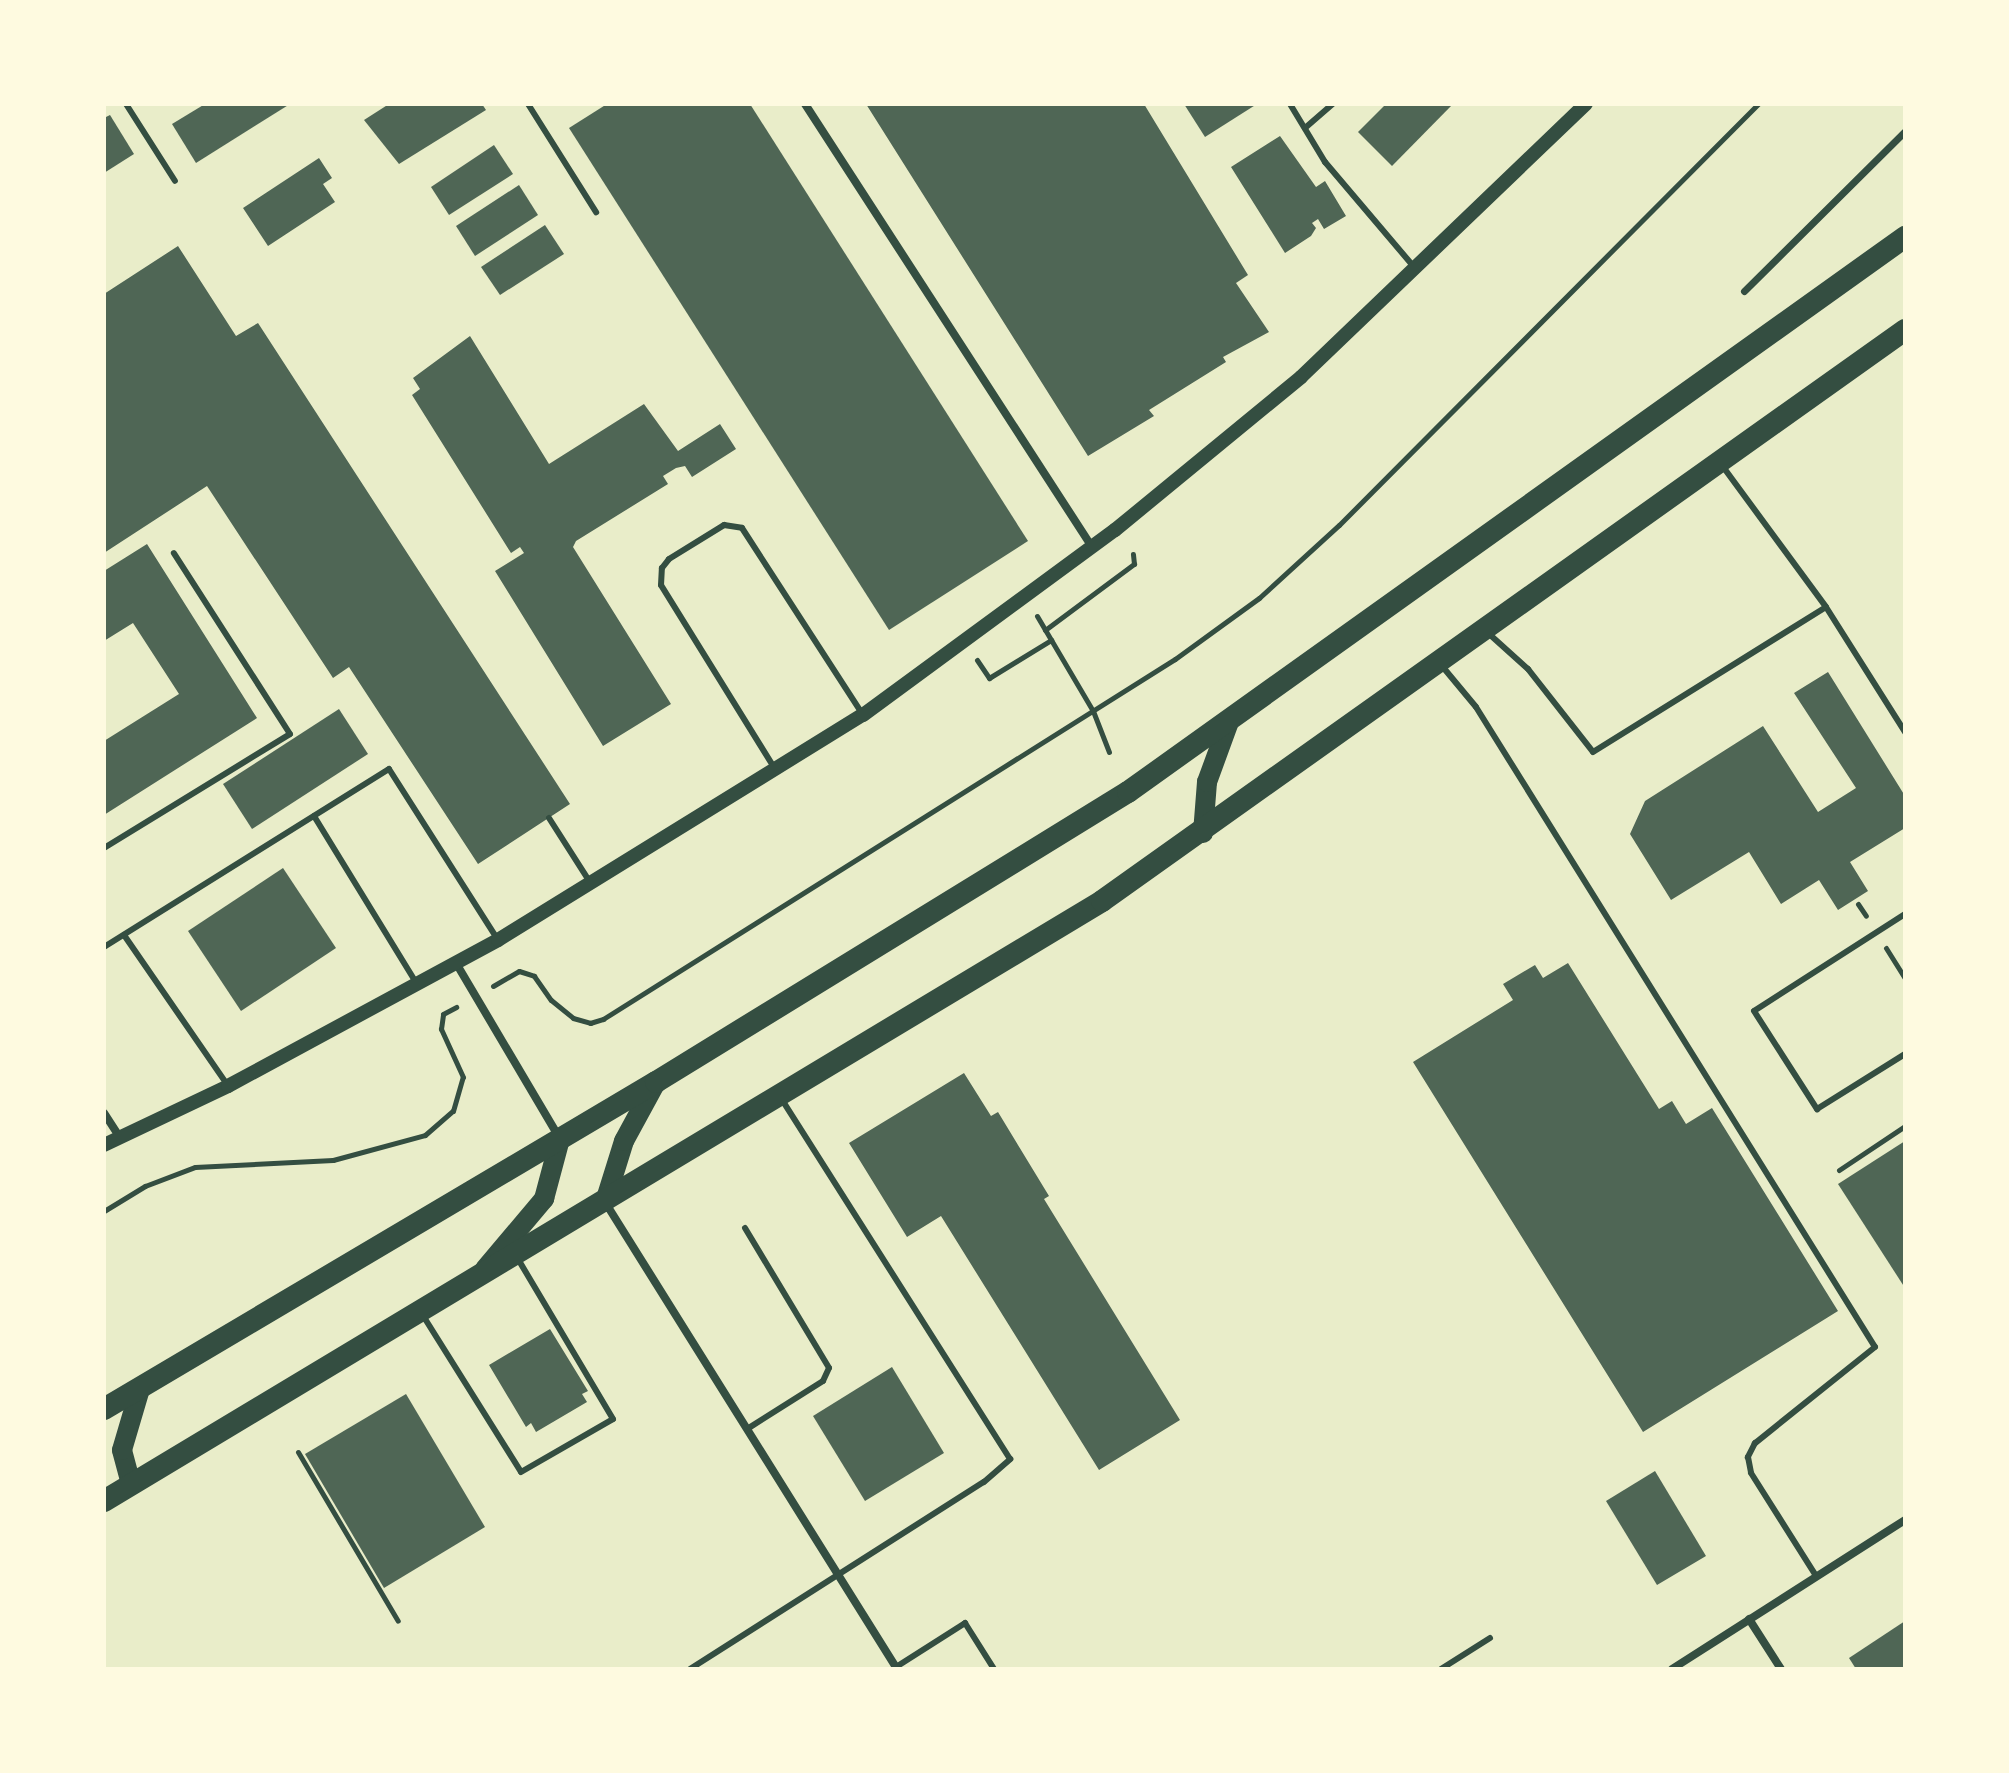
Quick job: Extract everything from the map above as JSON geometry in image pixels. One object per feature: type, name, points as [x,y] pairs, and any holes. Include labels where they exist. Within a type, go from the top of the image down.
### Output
[{"type":"highway","points":[[104,1409],[656,1082],[1128,792],[1905,237]]},
{"type":"highway","points":[[104,1501],[1102,901],[1203,833],[1905,330]]},
{"type":"main road","points":[[1203,833],[1207,782],[1229,722]]},
{"type":"main road","points":[[605,1202],[624,1141],[656,1082]]},
{"type":"main road","points":[[479,1275],[544,1199],[560,1139]]},
{"type":"main road","points":[[131,1484],[122,1450],[140,1389]]},
{"type":"street","points":[[805,104],[1092,547]]},
{"type":"street","points":[[104,1145],[228,1086],[498,940],[777,772],[863,715],[1092,547],[1301,377],[1417,270],[1586,104]]},
{"type":"street","points":[[1744,291],[1905,131]]},
{"type":"street","points":[[456,963],[560,1139]]},
{"type":"street","points":[[104,1113],[120,1138]]},
{"type":"street","points":[[605,1202],[896,1668]]},
{"type":"street","points":[[1672,1669],[1905,1520]]},
{"type":"street","points":[[1749,1619],[1781,1669]]},
{"type":"lane","points":[[126,104],[175,181]]},
{"type":"lane","points":[[528,104],[596,212]]},
{"type":"lane","points":[[1290,104],[1325,162],[1417,270]]},
{"type":"lane","points":[[1305,128],[1333,104]]},
{"type":"lane","points":[[1719,462],[1826,607],[1905,732]]},
{"type":"lane","points":[[777,772],[661,585],[662,568],[669,559],[724,525],[742,528],[863,715]]},
{"type":"lane","points":[[104,848],[290,734],[174,553]]},
{"type":"lane","points":[[1485,631],[1528,669],[1593,752],[1826,607]]},
{"type":"lane","points":[[1440,663],[1476,707],[1875,1347],[1873,1353],[1755,1443],[1748,1457],[1751,1473],[1816,1576]]},
{"type":"lane","points":[[104,947],[389,769],[498,940]]},
{"type":"lane","points":[[314,816],[417,984]]},
{"type":"lane","points":[[549,818],[592,885]]},
{"type":"lane","points":[[1905,914],[1754,1011],[1817,1109],[1905,1054]]},
{"type":"lane","points":[[124,935],[228,1086]]},
{"type":"lane","points":[[690,1669],[1006,1467],[1007,1449],[780,1096]]},
{"type":"lane","points":[[745,1228],[829,1368],[823,1381],[747,1429]]},
{"type":"lane","points":[[420,1311],[521,1472],[613,1419],[515,1255]]},
{"type":"lane","points":[[896,1668],[965,1623],[994,1669]]},
{"type":"lane","points":[[1441,1669],[1490,1638]]},
{"type":"path","points":[[519,971],[534,976],[551,1000],[573,1018],[590,1023],[603,1019],[1093,711],[1259,598],[1339,525],[1758,104]]},
{"type":"path","points":[[1045,630],[1134,564],[1133,554]]},
{"type":"path","points":[[1037,616],[1093,711],[1109,752]]},
{"type":"path","points":[[965,642],[989,678],[1051,640]]},
{"type":"path","points":[[104,1211],[145,1186],[195,1167],[333,1160],[425,1135],[453,1111],[463,1077],[441,1029],[443,1014]]},
{"type":"path","points":[[1839,1170],[1905,1126]]},
{"type":"path","points":[[298,1452],[398,1621]]},
{"type":"building","points":[[205,104],[290,104],[196,163],[172,124]]},
{"type":"building","points":[[389,104],[482,104],[486,110],[399,164],[364,120]]},
{"type":"building","points":[[607,104],[750,104],[1028,541],[889,630],[569,128]]},
{"type":"building","points":[[866,104],[1144,104],[1248,275],[1236,283],[1269,332],[1223,357],[1226,362],[1149,410],[1154,416],[1088,456]]},
{"type":"building","points":[[1184,104],[1257,104],[1205,137]]},
{"type":"building","points":[[1386,104],[1453,104],[1392,166],[1358,132]]},
{"type":"building","points":[[110,115],[134,154],[104,173],[104,118]]},
{"type":"building","points":[[1280,136],[1316,187],[1325,181],[1346,216],[1324,229],[1318,219],[1312,223],[1316,228],[1311,236],[1285,253],[1231,167]]},
{"type":"building","points":[[494,145],[513,174],[449,215],[431,187]]},
{"type":"building","points":[[319,158],[332,178],[323,184],[335,202],[268,246],[243,208]]},
{"type":"building","points":[[519,185],[538,215],[475,256],[456,226]]},
{"type":"building","points":[[545,225],[564,254],[500,295],[481,267]]},
{"type":"building","points":[[178,246],[236,336],[258,323],[570,804],[478,864],[349,667],[333,678],[207,486],[104,553],[104,294]]},
{"type":"building","points":[[470,336],[549,464],[644,404],[678,451],[720,424],[736,449],[692,477],[685,466],[676,468],[663,476],[668,484],[576,541],[573,547],[671,704],[603,746],[495,571],[524,553],[520,547],[511,553],[412,395],[420,389],[413,378]]},
{"type":"building","points":[[147,544],[257,718],[104,815],[104,741],[179,694],[133,623],[104,641],[104,571]]},
{"type":"building","points":[[1828,672],[1905,796],[1905,828],[1850,862],[1868,891],[1838,910],[1819,880],[1781,904],[1749,852],[1671,900],[1630,834],[1645,801],[1763,726],[1818,812],[1856,788],[1794,693]]},
{"type":"building","points":[[339,709],[368,754],[252,829],[223,784]]},
{"type":"building","points":[[283,868],[336,948],[241,1011],[188,931]]},
{"type":"building","points":[[1568,963],[1659,1109],[1672,1101],[1686,1124],[1712,1108],[1838,1311],[1643,1432],[1413,1062],[1513,1000],[1503,984],[1535,965],[1543,978]]},
{"type":"building","points":[[964,1073],[991,1116],[998,1112],[1049,1196],[1044,1199],[1180,1420],[1099,1470],[941,1216],[907,1237],[849,1143]]},
{"type":"building","points":[[1905,1141],[1905,1288],[1838,1184]]},
{"type":"building","points":[[550,1329],[588,1391],[582,1394],[587,1402],[536,1432],[531,1423],[526,1427],[489,1365]]},
{"type":"building","points":[[892,1367],[944,1453],[865,1501],[813,1416]]},
{"type":"building","points":[[406,1394],[485,1527],[384,1588],[305,1454]]},
{"type":"building","points":[[1655,1471],[1706,1556],[1657,1585],[1606,1501]]},
{"type":"building","points":[[1905,1621],[1905,1669],[1856,1669],[1849,1658]]}]
